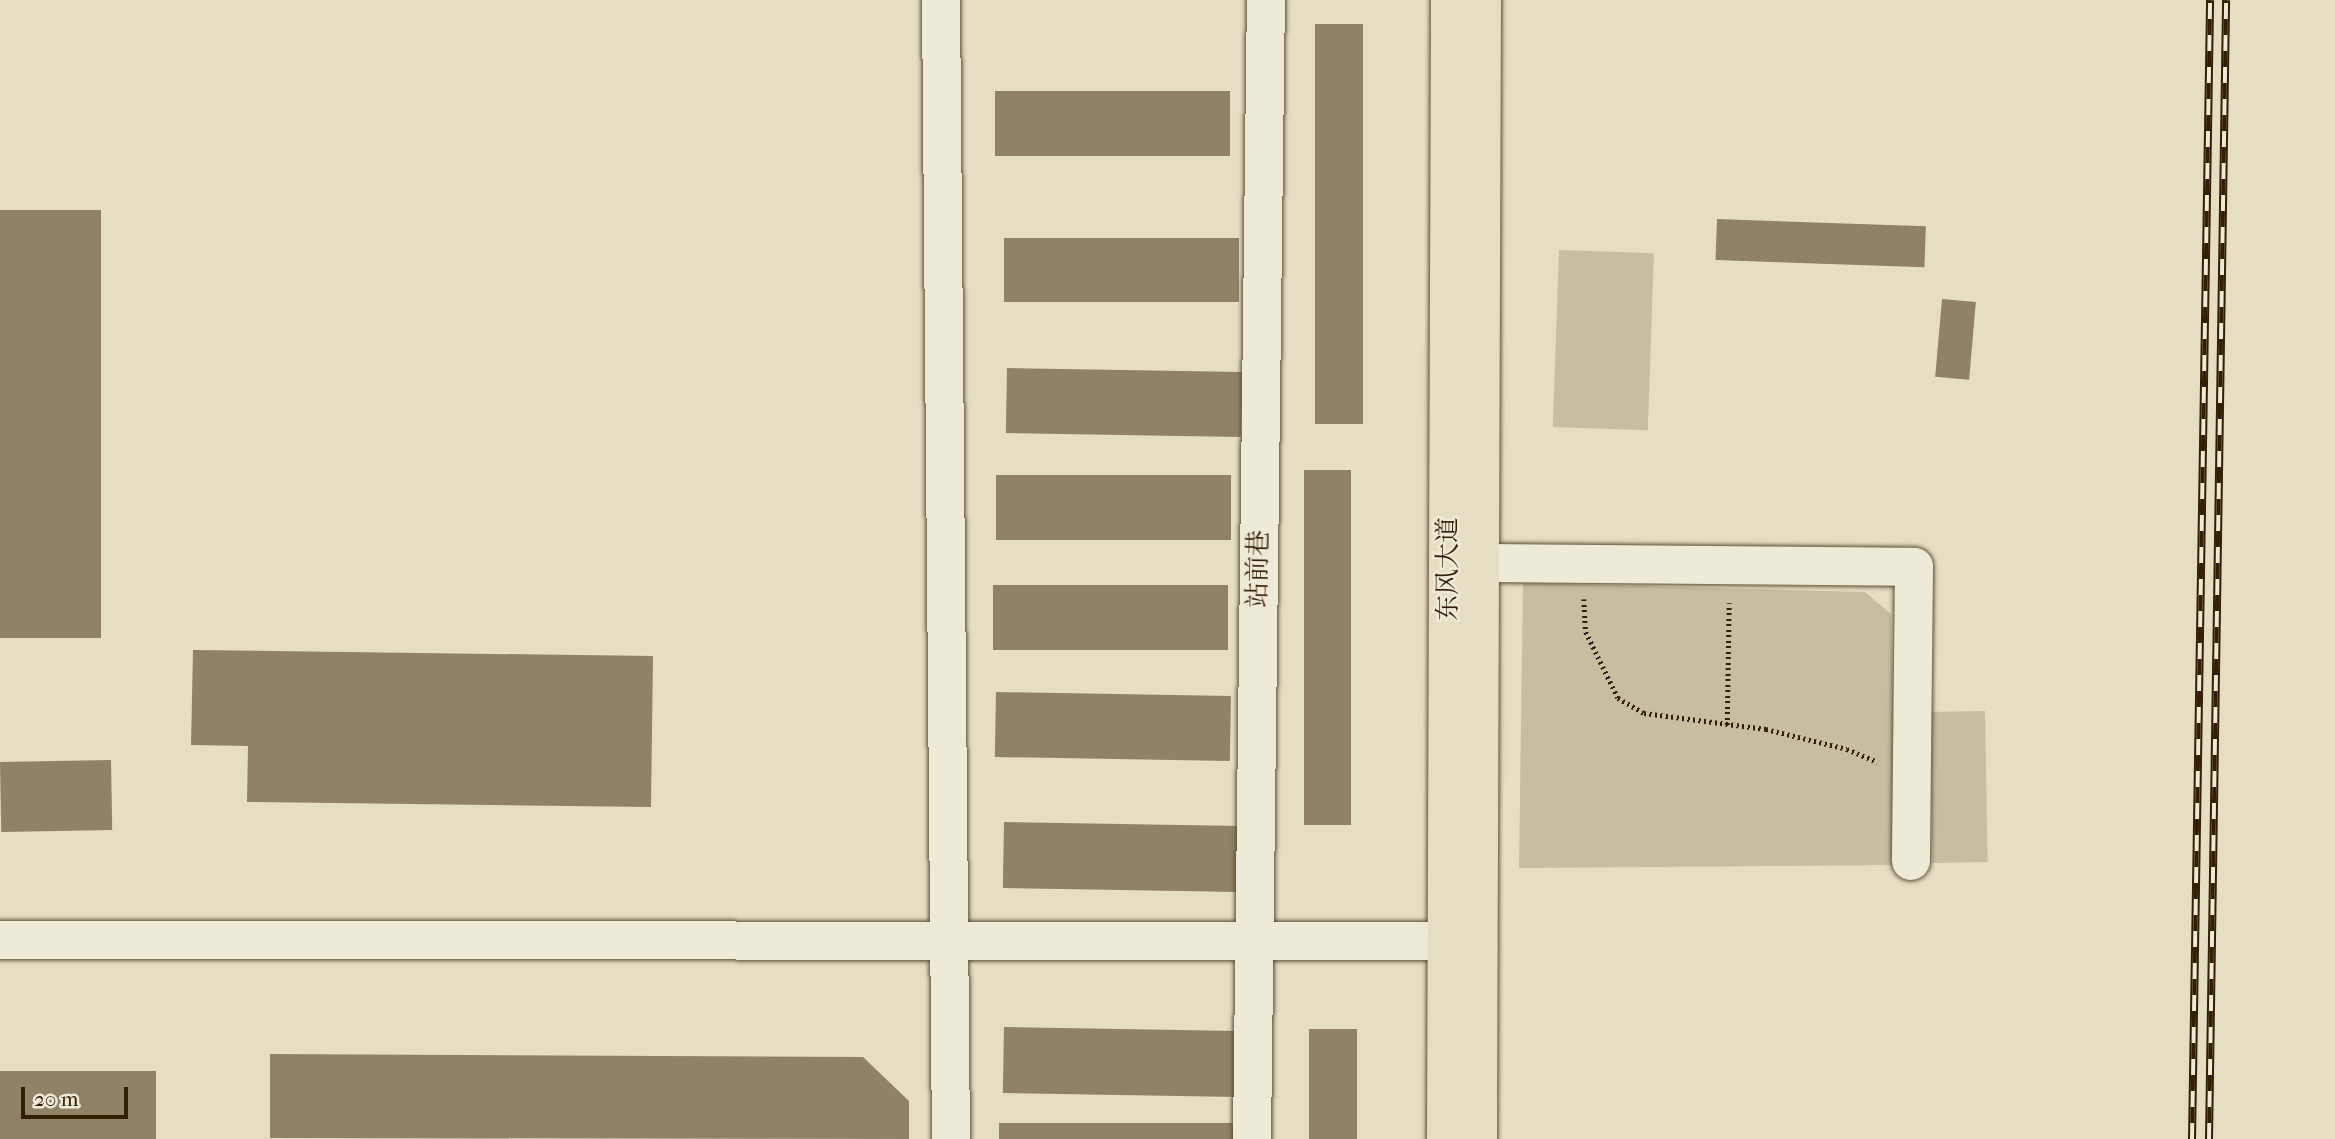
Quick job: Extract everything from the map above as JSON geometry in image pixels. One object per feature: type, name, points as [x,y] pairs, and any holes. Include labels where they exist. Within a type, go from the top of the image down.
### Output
[{"type":"main road","name":"东风大道","points":[[1446,1139],[1463,944],[1450,0]]},
{"type":"main road","points":[[1478,1139],[1463,944],[1480,563],[1482,0]]},
{"type":"street","points":[[942,0],[951,1139]]},
{"type":"street","name":"站前巷","points":[[1252,1139],[1266,0]]},
{"type":"street","points":[[1480,563],[1914,567],[1911,860]]},
{"type":"street","points":[[0,940],[948,940],[1463,944]]},
{"type":"path","points":[[1592,564],[1583,602],[1586,632],[1618,698],[1644,713],[1766,729],[1847,749],[1912,775]]},
{"type":"path","points":[[1727,725],[1730,565]]},
{"type":"shaded area","points":[[1559,250],[1654,253],[1648,430],[1553,427]]},
{"type":"shaded area","points":[[1523,583],[1865,592],[1891,614],[1896,865],[1519,868]]},
{"type":"shaded area","points":[[1985,711],[1988,862],[1933,863],[1930,712]]},
{"type":"building","points":[[1315,24],[1363,24],[1363,424],[1315,424]]},
{"type":"building","points":[[995,91],[1230,91],[1230,156],[995,156]]},
{"type":"building","points":[[0,210],[101,210],[101,638],[0,638]]},
{"type":"building","points":[[1717,219],[1926,226],[1924,267],[1716,260]]},
{"type":"building","points":[[1004,238],[1239,238],[1239,302],[1004,302]]},
{"type":"building","points":[[1942,299],[1976,302],[1969,380],[1935,377]]},
{"type":"building","points":[[1007,368],[1242,372],[1241,437],[1006,433]]},
{"type":"building","points":[[1304,470],[1351,470],[1351,825],[1304,825]]},
{"type":"building","points":[[996,475],[1231,475],[1231,540],[996,540]]},
{"type":"building","points":[[993,585],[1228,585],[1228,650],[993,650]]},
{"type":"building","points":[[193,650],[653,656],[651,807],[247,802],[248,746],[191,745]]},
{"type":"building","points":[[996,692],[1231,696],[1230,761],[995,757]]},
{"type":"building","points":[[111,760],[112,830],[1,832],[0,762]]},
{"type":"building","points":[[1004,822],[1240,826],[1239,892],[1003,888]]},
{"type":"building","points":[[1004,1027],[1239,1031],[1238,1097],[1003,1093]]},
{"type":"building","points":[[1309,1029],[1357,1029],[1357,1139],[1309,1139]]},
{"type":"building","points":[[270,1054],[863,1057],[909,1101],[909,1139],[270,1138]]},
{"type":"building","points":[[0,1071],[156,1071],[156,1139],[0,1139]]},
{"type":"building","points":[[999,1123],[1234,1123],[1234,1139],[999,1139]]},
{"type":"railway","points":[[2192,1139],[2210,0]]},
{"type":"railway","points":[[2209,1139],[2226,0]]}]
